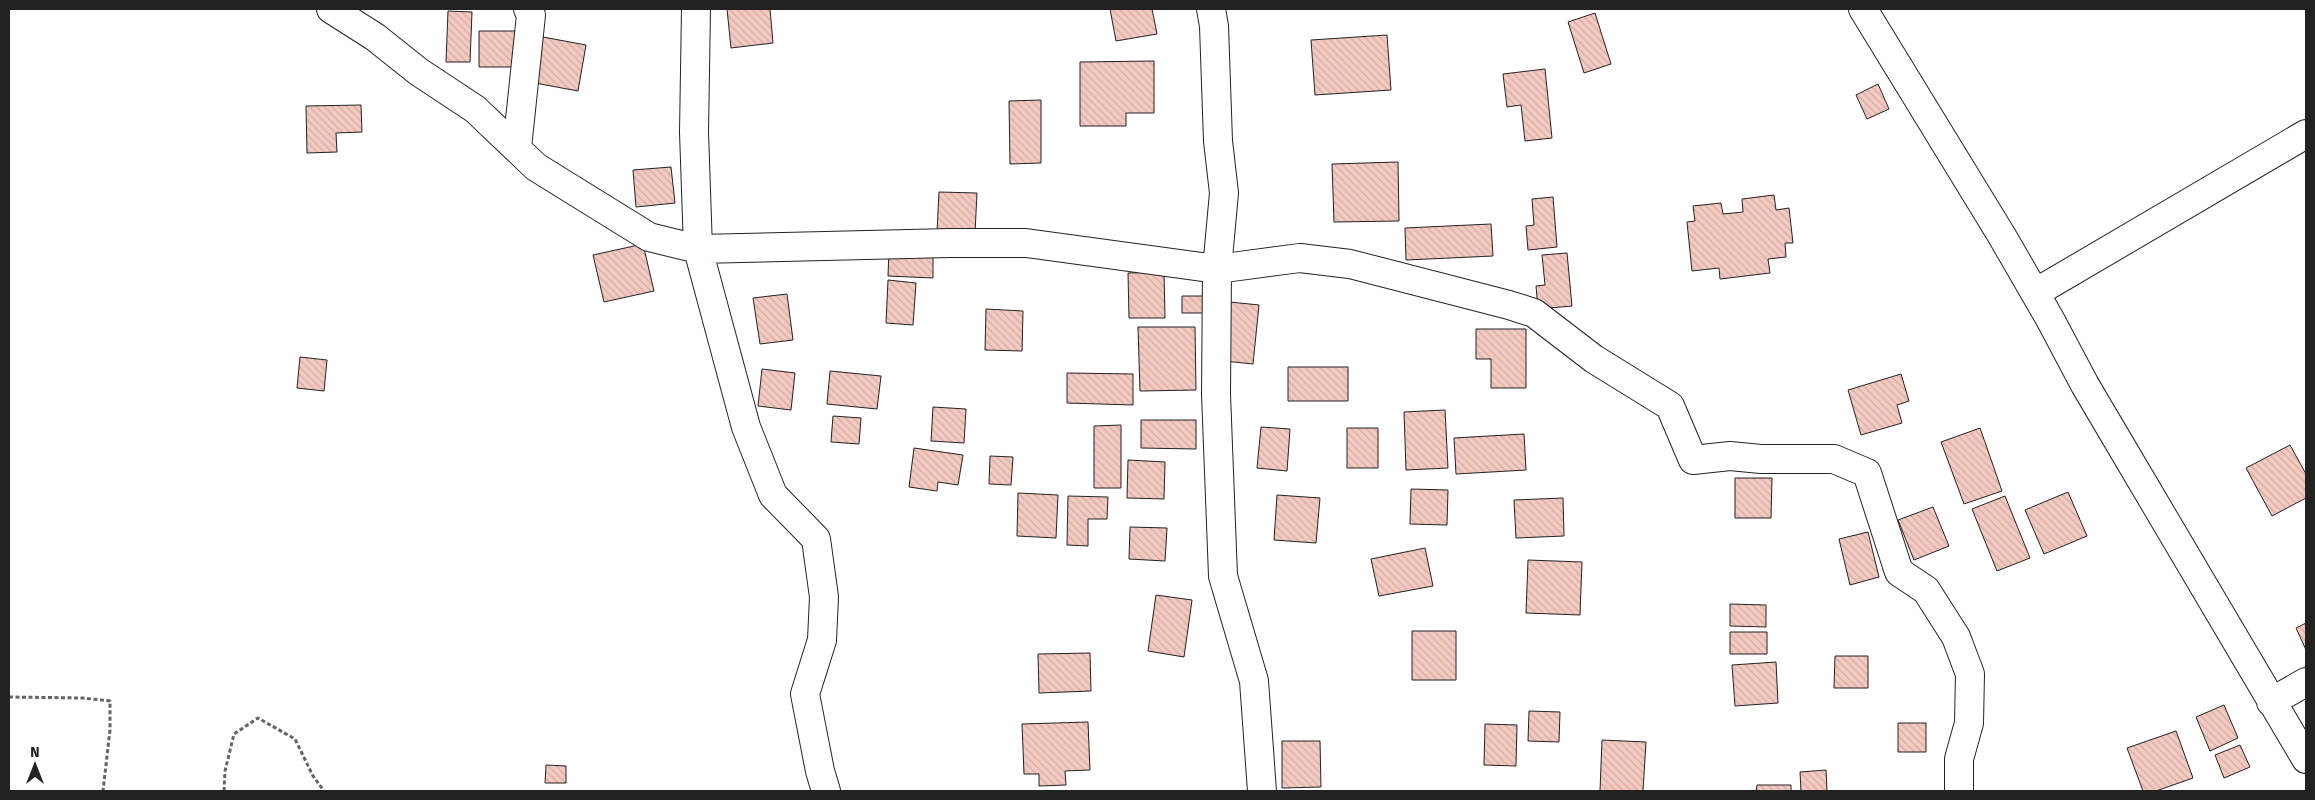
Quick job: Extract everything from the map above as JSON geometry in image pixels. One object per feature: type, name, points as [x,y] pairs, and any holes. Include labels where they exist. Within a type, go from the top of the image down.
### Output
[{"type":"street","points":[[331,9],[375,37],[419,72],[476,109],[536,167],[649,238],[698,249],[1026,243],[1217,269],[1300,258],[1340,262],[1509,305],[1534,314],[1594,359],[1670,406],[1693,460],[1730,456],[1761,459],[1834,459],[1867,473],[1900,572],[1926,590],[1956,637],[1970,674],[1969,723],[1959,759],[1959,791]]},
{"type":"street","points":[[517,148],[530,14],[528,9]]},
{"type":"street","points":[[696,9],[694,132],[698,249],[746,427],[773,495],[816,539],[824,597],[822,640],[806,694],[820,771],[826,791]]},
{"type":"street","points":[[1211,9],[1214,26],[1218,140],[1224,193],[1217,269],[1216,394],[1223,576],[1254,681],[1262,791]]},
{"type":"street","points":[[1864,9],[2035,293],[2085,386],[2210,594],[2271,702],[2306,759]]},
{"type":"street","points":[[2035,293],[2306,134]]},
{"type":"street","points":[[2271,702],[2306,682]]},
{"type":"path","points":[[9,697],[83,698],[110,701],[110,730],[103,791]]},
{"type":"path","points":[[224,791],[225,771],[234,734],[258,718],[295,739],[313,776],[324,791]]},
{"type":"building","points":[[727,9],[770,9],[773,43],[731,48]]},
{"type":"building","points":[[1110,9],[1152,9],[1157,34],[1116,41]]},
{"type":"building","points":[[448,11],[472,12],[470,62],[446,62]]},
{"type":"building","points":[[1595,13],[1611,64],[1584,73],[1568,22]]},
{"type":"building","points":[[479,31],[516,31],[516,67],[479,67]]},
{"type":"building","points":[[1387,35],[1391,90],[1315,95],[1311,40]]},
{"type":"building","points":[[543,37],[586,45],[578,91],[535,83]]},
{"type":"building","points":[[1154,61],[1154,113],[1126,113],[1126,126],[1080,126],[1080,62]]},
{"type":"building","points":[[1545,69],[1552,138],[1525,141],[1521,105],[1507,107],[1503,74]]},
{"type":"building","points":[[1878,84],[1889,109],[1867,119],[1856,95]]},
{"type":"building","points":[[1041,100],[1041,163],[1010,164],[1009,101]]},
{"type":"building","points":[[361,105],[362,132],[336,133],[337,152],[307,153],[306,106]]},
{"type":"building","points":[[1398,162],[1399,221],[1334,222],[1332,164]]},
{"type":"building","points":[[671,167],[675,203],[636,207],[633,170]]},
{"type":"building","points":[[939,192],[977,193],[975,233],[937,232]]},
{"type":"building","points":[[1774,195],[1776,210],[1789,208],[1793,243],[1785,243],[1786,257],[1768,259],[1770,273],[1720,279],[1719,268],[1692,271],[1687,222],[1695,221],[1693,206],[1721,203],[1723,214],[1743,212],[1742,199]]},
{"type":"building","points":[[1553,197],[1557,247],[1528,250],[1526,226],[1534,225],[1532,199]]},
{"type":"building","points":[[1491,224],[1493,256],[1406,260],[1405,228]]},
{"type":"building","points":[[643,244],[654,291],[604,302],[593,255]]},
{"type":"building","points":[[889,250],[933,252],[933,278],[888,276]]},
{"type":"building","points":[[1567,253],[1572,306],[1538,309],[1536,286],[1545,285],[1542,255]]},
{"type":"building","points":[[1164,272],[1165,318],[1129,318],[1128,273]]},
{"type":"building","points":[[888,280],[916,283],[913,325],[886,323]]},
{"type":"building","points":[[787,294],[793,340],[760,344],[753,298]]},
{"type":"building","points":[[1182,296],[1207,296],[1207,313],[1182,313]]},
{"type":"building","points":[[1230,302],[1259,305],[1253,364],[1224,361]]},
{"type":"building","points":[[986,309],[1023,311],[1022,351],[985,350]]},
{"type":"building","points":[[1138,327],[1195,327],[1196,390],[1140,391]]},
{"type":"building","points":[[1476,329],[1526,329],[1526,388],[1491,388],[1491,359],[1476,359]]},
{"type":"building","points":[[300,357],[327,360],[324,391],[297,388]]},
{"type":"building","points":[[1288,367],[1348,367],[1348,401],[1288,401]]},
{"type":"building","points":[[762,369],[795,373],[791,410],[758,406]]},
{"type":"building","points":[[830,371],[881,376],[877,409],[827,404]]},
{"type":"building","points":[[1067,373],[1133,374],[1133,405],[1067,403]]},
{"type":"building","points":[[1901,374],[1909,401],[1897,405],[1902,423],[1861,435],[1848,390]]},
{"type":"building","points":[[933,407],[966,409],[964,443],[931,441]]},
{"type":"building","points":[[1445,410],[1448,468],[1406,470],[1404,412]]},
{"type":"building","points":[[833,416],[861,418],[859,444],[831,442]]},
{"type":"building","points":[[1141,420],[1196,420],[1196,449],[1141,448]]},
{"type":"building","points":[[1121,425],[1121,488],[1094,488],[1094,426]]},
{"type":"building","points":[[1261,427],[1290,429],[1287,471],[1257,468]]},
{"type":"building","points":[[1347,428],[1378,428],[1378,468],[1347,468]]},
{"type":"building","points":[[1980,428],[2002,491],[1964,504],[1941,442]]},
{"type":"building","points":[[1524,434],[1526,470],[1456,474],[1454,438]]},
{"type":"building","points":[[2290,445],[2306,474],[2306,498],[2272,516],[2246,468]]},
{"type":"building","points":[[914,448],[963,455],[958,485],[938,482],[937,491],[909,487]]},
{"type":"building","points":[[990,456],[1013,457],[1011,485],[989,484]]},
{"type":"building","points":[[1128,460],[1165,462],[1164,499],[1127,498]]},
{"type":"building","points":[[1735,478],[1772,478],[1771,518],[1735,518]]},
{"type":"building","points":[[1411,489],[1448,490],[1447,525],[1410,524]]},
{"type":"building","points":[[2068,492],[2087,536],[2044,554],[2025,510]]},
{"type":"building","points":[[1018,493],[1058,495],[1056,538],[1017,536]]},
{"type":"building","points":[[1277,495],[1320,498],[1316,543],[1274,540]]},
{"type":"building","points":[[1068,496],[1108,497],[1107,519],[1088,519],[1088,546],[1067,545]]},
{"type":"building","points":[[2005,496],[2030,558],[1997,571],[1972,509]]},
{"type":"building","points":[[1563,498],[1564,536],[1516,538],[1514,500]]},
{"type":"building","points":[[1933,507],[1949,546],[1914,560],[1898,520]]},
{"type":"building","points":[[1130,527],[1167,528],[1165,561],[1129,559]]},
{"type":"building","points":[[1868,532],[1879,577],[1850,585],[1839,539]]},
{"type":"building","points":[[1425,548],[1433,586],[1379,596],[1371,559]]},
{"type":"building","points":[[1528,560],[1582,562],[1580,615],[1526,613]]},
{"type":"building","points":[[1156,595],[1192,600],[1184,657],[1148,651]]},
{"type":"building","points":[[1730,604],[1766,605],[1766,627],[1730,626]]},
{"type":"building","points":[[2306,623],[2306,650],[2296,628]]},
{"type":"building","points":[[1412,631],[1456,631],[1456,680],[1412,680]]},
{"type":"building","points":[[1730,632],[1767,632],[1767,654],[1730,654]]},
{"type":"building","points":[[1090,653],[1091,691],[1039,693],[1038,654]]},
{"type":"building","points":[[1835,656],[1868,656],[1868,688],[1834,688]]},
{"type":"building","points":[[1776,662],[1778,703],[1735,706],[1732,665]]},
{"type":"building","points":[[2224,705],[2238,738],[2210,751],[2196,717]]},
{"type":"building","points":[[1529,711],[1560,712],[1559,742],[1528,741]]},
{"type":"building","points":[[1088,722],[1090,770],[1065,771],[1066,785],[1039,786],[1039,774],[1024,774],[1022,724]]},
{"type":"building","points":[[1898,723],[1926,723],[1926,752],[1898,752]]},
{"type":"building","points":[[1485,724],[1517,725],[1516,766],[1484,765]]},
{"type":"building","points":[[2176,731],[2193,778],[2156,791],[2143,791],[2127,748]]},
{"type":"building","points":[[1602,740],[1646,742],[1643,791],[1600,791]]},
{"type":"building","points":[[1282,741],[1320,741],[1321,787],[1282,788]]},
{"type":"building","points":[[2240,745],[2250,767],[2224,778],[2215,755]]},
{"type":"building","points":[[546,765],[566,766],[566,783],[545,783]]},
{"type":"building","points":[[1826,770],[1827,791],[1801,791],[1800,772]]},
{"type":"building","points":[[1757,785],[1791,785],[1791,791],[1756,791]]}]
